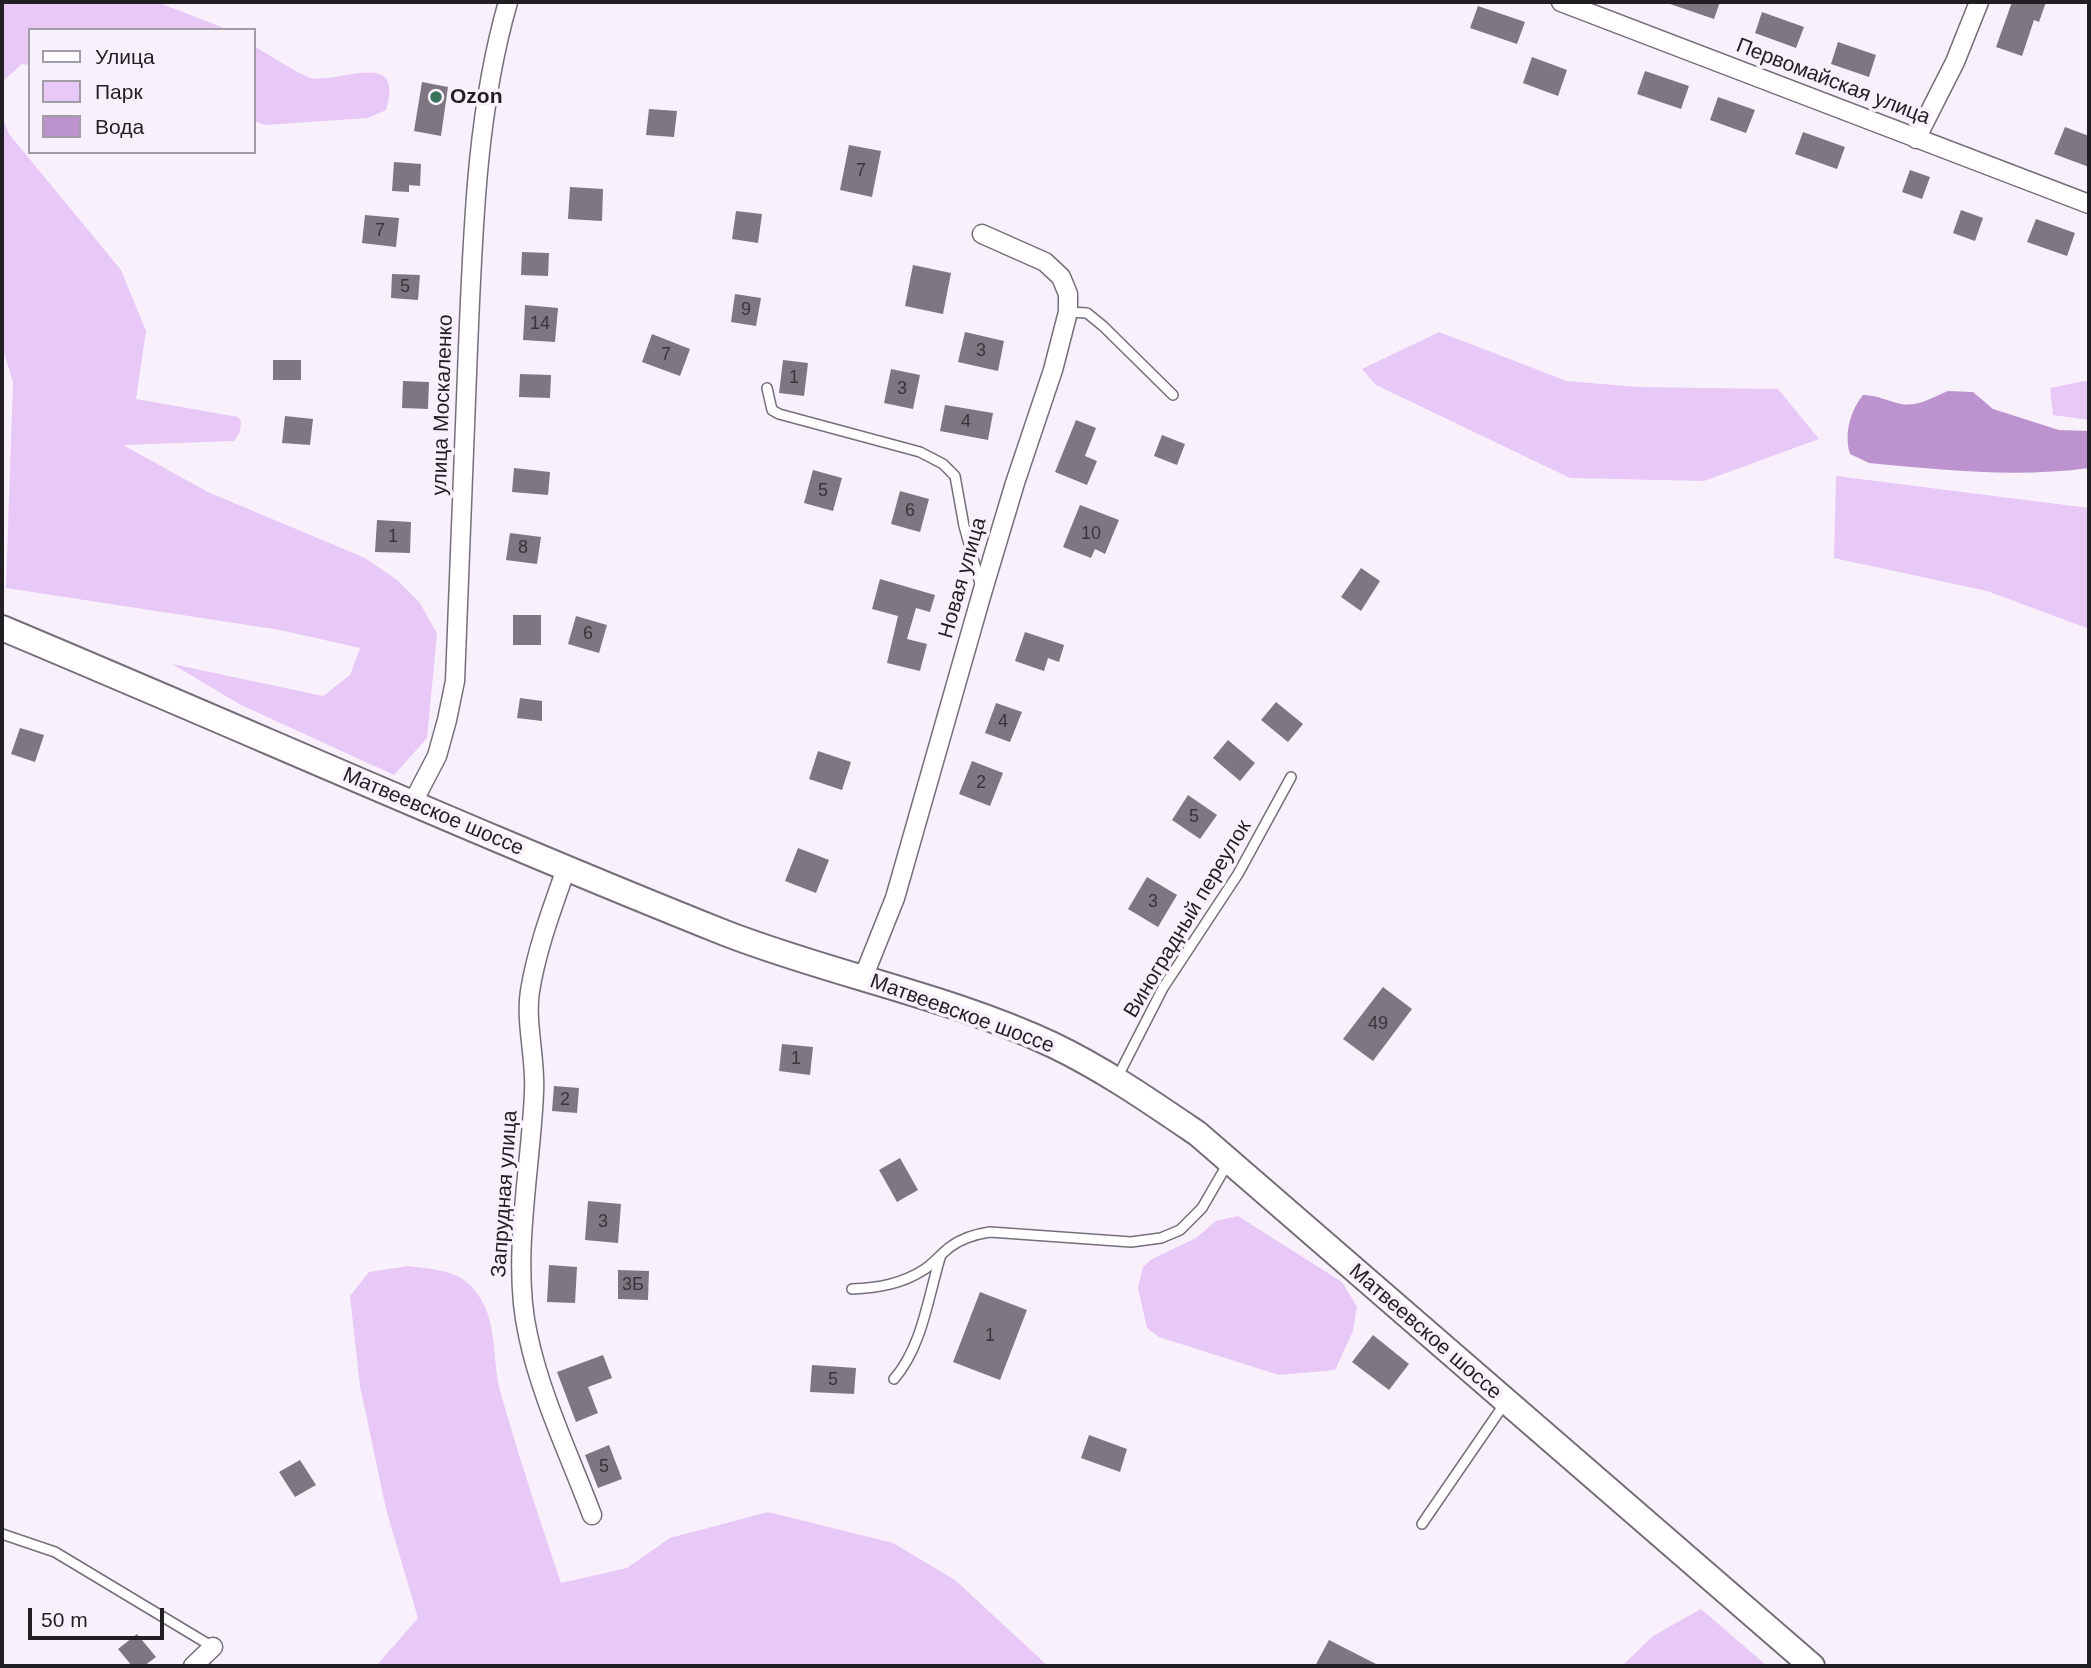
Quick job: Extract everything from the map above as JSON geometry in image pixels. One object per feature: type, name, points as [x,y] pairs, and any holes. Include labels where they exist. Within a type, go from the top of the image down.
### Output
[{"type":"main road","name":"Матвеевское шоссе","points":[[2,628],[566,869],[749,942],[973,1013],[1053,1045],[1116,1080],[1198,1135],[1229,1161],[1812,1666]]},
{"type":"street","name":"улица Москаленко","points":[[412,804],[437,756],[455,681],[470,294],[478,178],[487,93],[495,47],[508,2]]},
{"type":"street","name":"Первомайская улица","points":[[1561,2],[2089,204]]},
{"type":"street","points":[[1916,139],[1955,62],[1979,2]]},
{"type":"street","name":"Новая улица","points":[[863,978],[895,898],[982,593],[1053,370],[1068,312],[1068,294],[1061,277],[1045,262],[982,234]]},
{"type":"street","name":"Запрудная улица","points":[[566,869],[539,943],[529,995],[534,1089],[522,1287],[527,1333],[537,1372],[592,1515]]},
{"type":"street","points":[[193,1666],[213,1647]]},
{"type":"lane","points":[[1068,312],[1087,313],[1104,326],[1172,395]]},
{"type":"lane","points":[[767,388],[772,410],[779,414],[920,453],[943,464],[955,476],[964,526],[982,593]]},
{"type":"lane","name":"Виноградный переулок","points":[[1116,1080],[1163,988],[1238,874],[1290,777]]},
{"type":"lane","points":[[852,1289],[886,1286],[904,1280],[928,1268],[950,1247],[971,1235],[990,1232],[1131,1242],[1161,1238],[1180,1230],[1202,1208],[1229,1161]]},
{"type":"lane","points":[[894,1379],[904,1368],[914,1347],[940,1256]]},
{"type":"lane","points":[[1422,1524],[1506,1402]]},
{"type":"lane","points":[[2,1534],[55,1552],[213,1647]]},
{"type":"green space","points":[[2,2],[157,2],[224,28],[28,28],[28,65],[22,64],[2,82]]},
{"type":"green space","points":[[256,47],[311,78],[366,73],[378,74],[387,79],[390,91],[386,110],[368,118],[265,125],[256,122]]},
{"type":"green space","points":[[2,116],[9,134],[121,270],[146,331],[136,399],[238,417],[241,421],[240,432],[234,441],[123,445],[208,492],[365,558],[397,580],[420,603],[437,634],[427,738],[394,775],[241,705],[172,664],[323,696],[350,675],[360,648],[280,630],[6,588],[13,382],[2,347]]},
{"type":"green space","points":[[1439,332],[1567,381],[1638,387],[1778,389],[1819,439],[1704,481],[1570,478],[1376,385],[1362,369]]},
{"type":"green space","points":[[2089,382],[2089,420],[2053,415],[2050,388]]},
{"type":"green space","points":[[1836,476],[2089,508],[2089,629],[1987,591],[1834,558]]},
{"type":"green space","points":[[1238,1216],[1342,1282],[1357,1307],[1353,1331],[1335,1370],[1279,1375],[1159,1337],[1147,1328],[1138,1288],[1143,1267],[1152,1259],[1196,1238],[1216,1221]]},
{"type":"green space","points":[[408,1266],[442,1271],[466,1281],[487,1312],[501,1394],[561,1583],[627,1568],[670,1538],[768,1512],[893,1543],[955,1580],[1048,1666],[376,1666],[418,1618],[386,1509],[360,1386],[350,1296],[369,1272]]},
{"type":"green space","points":[[1701,1609],[1767,1666],[1622,1666],[1653,1636]]},
{"type":"water","points":[[1948,391],[1973,392],[1993,409],[2059,430],[2089,431],[2089,468],[2007,473],[1952,470],[1869,463],[1850,454],[1849,423],[1863,395],[1907,405]]},
{"type":"building","points":[[1670,2],[1720,2],[1714,19]]},
{"type":"building","points":[[2012,2],[2046,2],[2039,22],[2034,20],[2022,56],[1996,47]]},
{"type":"building","points":[[1478,6],[1525,22],[1517,44],[1470,28]]},
{"type":"building","points":[[1762,12],[1804,27],[1796,48],[1755,33]]},
{"type":"building","points":[[1838,42],[1876,55],[1869,77],[1831,64]]},
{"type":"building","points":[[1532,57],[1567,70],[1558,96],[1523,83]]},
{"type":"building","points":[[1645,71],[1689,86],[1681,109],[1637,94]]},
{"type":"building","points":[[422,82],[448,87],[441,136],[414,131]]},
{"type":"building","points":[[1718,97],[1755,110],[1746,133],[1710,120]]},
{"type":"building","points":[[649,109],[677,111],[674,137],[646,135]]},
{"type":"building","points":[[2065,127],[2089,136],[2089,167],[2054,154]]},
{"type":"building","points":[[1803,132],[1845,147],[1837,169],[1795,154]]},
{"type":"building","points":[[849,145],[881,151],[872,197],[840,190]]},
{"type":"building","points":[[394,162],[421,164],[420,186],[409,185],[409,192],[392,191]]},
{"type":"building","points":[[1910,170],[1930,177],[1922,199],[1902,192]]},
{"type":"building","points":[[570,187],[603,189],[602,221],[568,219]]},
{"type":"building","points":[[1961,210],[1983,218],[1975,241],[1953,233]]},
{"type":"building","points":[[736,211],[762,214],[758,243],[732,239]]},
{"type":"building","points":[[365,215],[399,218],[396,247],[362,243]]},
{"type":"building","points":[[2036,219],[2075,233],[2067,256],[2027,242]]},
{"type":"building","points":[[522,252],[549,253],[548,276],[521,275]]},
{"type":"building","points":[[913,265],[951,273],[943,314],[905,306]]},
{"type":"building","points":[[392,274],[420,275],[418,300],[391,298]]},
{"type":"building","points":[[735,294],[761,298],[756,326],[731,322]]},
{"type":"building","points":[[525,305],[558,308],[555,342],[523,340]]},
{"type":"building","points":[[965,332],[1004,341],[998,371],[958,362]]},
{"type":"building","points":[[652,334],[690,349],[680,376],[642,362]]},
{"type":"building","points":[[273,360],[301,360],[301,380],[273,380]]},
{"type":"building","points":[[783,360],[808,363],[804,396],[779,393]]},
{"type":"building","points":[[891,369],[920,375],[913,409],[884,403]]},
{"type":"building","points":[[520,374],[551,375],[550,398],[519,397]]},
{"type":"building","points":[[403,381],[429,382],[428,409],[402,408]]},
{"type":"building","points":[[945,405],[993,413],[988,440],[940,431]]},
{"type":"building","points":[[285,416],[313,419],[310,445],[282,443]]},
{"type":"building","points":[[1076,420],[1096,428],[1085,456],[1097,461],[1087,485],[1055,472]]},
{"type":"building","points":[[1162,435],[1185,444],[1177,465],[1154,456]]},
{"type":"building","points":[[514,468],[550,472],[548,495],[512,492]]},
{"type":"building","points":[[813,470],[842,478],[833,511],[804,503]]},
{"type":"building","points":[[900,491],[929,499],[920,532],[891,524]]},
{"type":"building","points":[[1080,505],[1119,520],[1105,554],[1095,549],[1091,558],[1063,547]]},
{"type":"building","points":[[377,520],[411,522],[410,553],[375,552]]},
{"type":"building","points":[[510,533],[541,537],[537,564],[506,560]]},
{"type":"building","points":[[1361,568],[1380,581],[1361,611],[1341,597]]},
{"type":"building","points":[[880,579],[935,595],[930,612],[916,608],[907,639],[927,644],[920,671],[887,663],[898,616],[872,609]]},
{"type":"building","points":[[513,615],[541,615],[541,645],[513,645]]},
{"type":"building","points":[[576,616],[607,625],[599,653],[568,644]]},
{"type":"building","points":[[1025,632],[1064,645],[1059,662],[1048,658],[1044,671],[1015,661]]},
{"type":"building","points":[[520,698],[542,701],[542,721],[517,718]]},
{"type":"building","points":[[1276,702],[1303,724],[1288,742],[1261,720]]},
{"type":"building","points":[[996,703],[1022,712],[1010,742],[985,733]]},
{"type":"building","points":[[20,728],[44,735],[35,762],[11,754]]},
{"type":"building","points":[[1228,740],[1255,763],[1240,781],[1213,758]]},
{"type":"building","points":[[818,751],[851,762],[842,790],[809,779]]},
{"type":"building","points":[[972,761],[1003,773],[990,806],[959,794]]},
{"type":"building","points":[[1188,795],[1217,815],[1200,839],[1172,820]]},
{"type":"building","points":[[798,848],[829,860],[816,893],[785,881]]},
{"type":"building","points":[[1147,877],[1177,895],[1158,927],[1128,909]]},
{"type":"building","points":[[1383,987],[1412,1009],[1373,1061],[1343,1039]]},
{"type":"building","points":[[782,1044],[813,1047],[810,1075],[779,1071]]},
{"type":"building","points":[[554,1086],[579,1088],[577,1113],[552,1111]]},
{"type":"building","points":[[900,1158],[918,1190],[897,1202],[879,1170]]},
{"type":"building","points":[[588,1201],[621,1204],[618,1243],[585,1240]]},
{"type":"building","points":[[549,1265],[577,1267],[575,1303],[547,1302]]},
{"type":"building","points":[[618,1270],[649,1271],[648,1300],[618,1299]]},
{"type":"building","points":[[980,1292],[1027,1310],[1000,1380],[953,1362]]},
{"type":"building","points":[[1373,1335],[1409,1364],[1389,1390],[1352,1362]]},
{"type":"building","points":[[603,1355],[612,1378],[588,1387],[598,1413],[576,1422],[557,1372]]},
{"type":"building","points":[[812,1365],[856,1368],[854,1394],[810,1392]]},
{"type":"building","points":[[1089,1435],[1127,1449],[1120,1472],[1081,1458]]},
{"type":"building","points":[[609,1445],[622,1479],[598,1488],[585,1455]]},
{"type":"building","points":[[300,1460],[316,1485],[295,1497],[279,1472]]},
{"type":"building","points":[[137,1634],[156,1657],[144,1666],[132,1666],[118,1649]]},
{"type":"building","points":[[1329,1640],[1380,1666],[1315,1666]]},
{"type":"place","name":"Ozon","points":[[436,97]]}]
